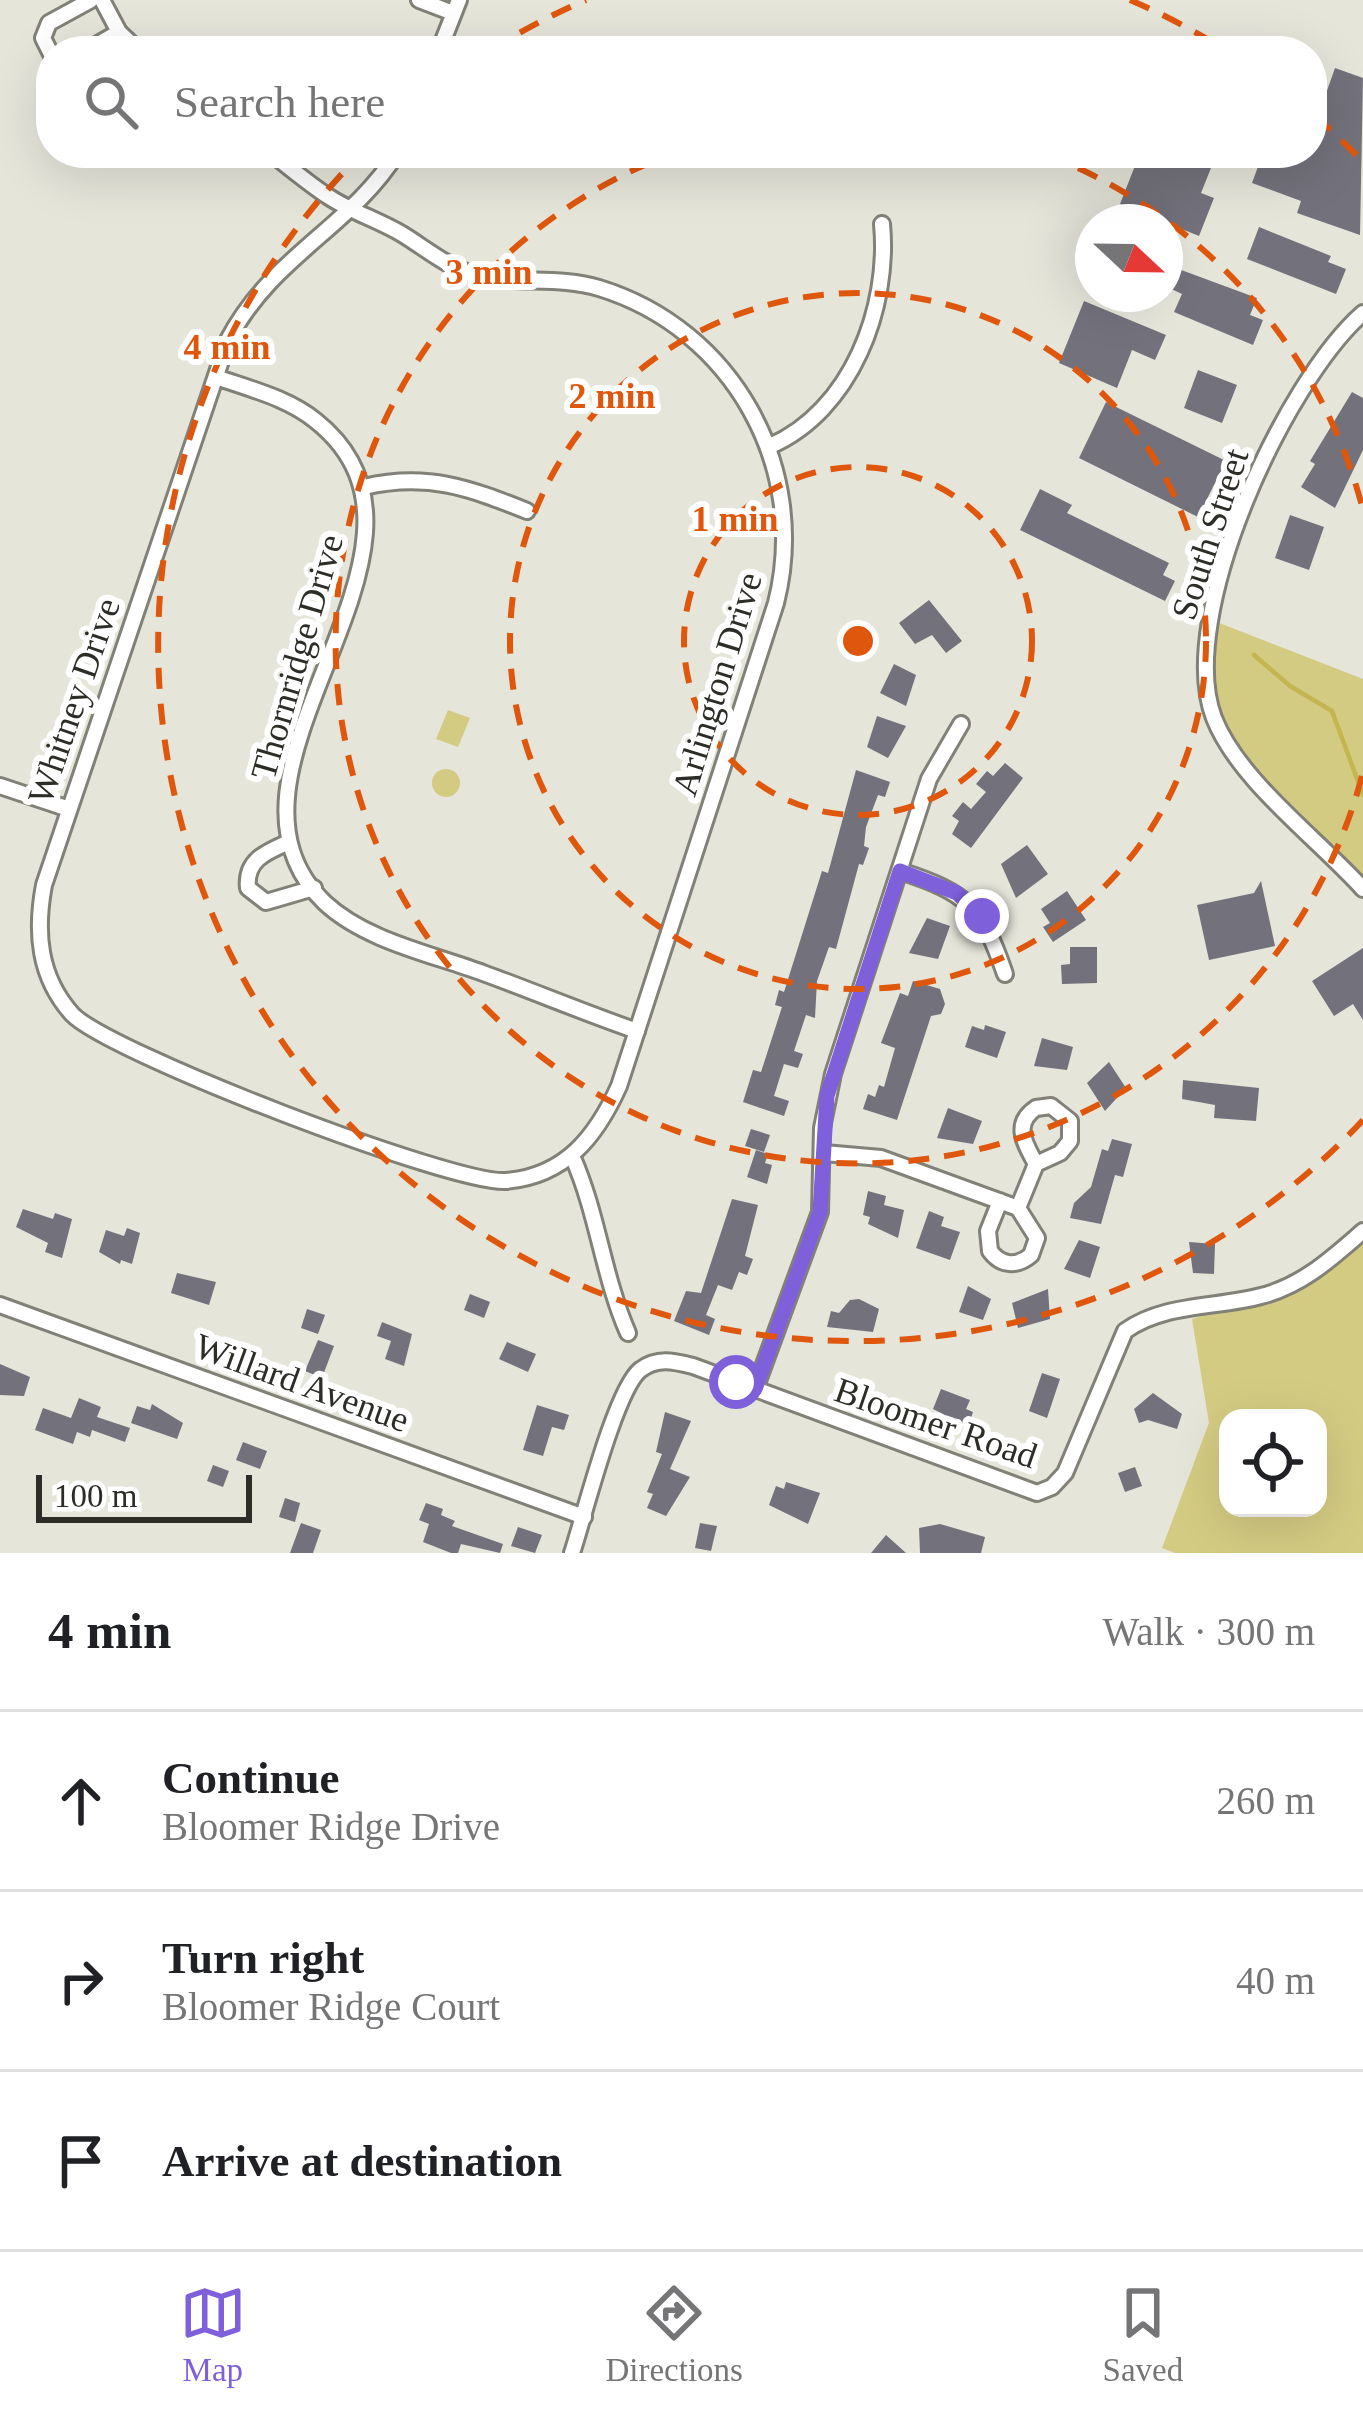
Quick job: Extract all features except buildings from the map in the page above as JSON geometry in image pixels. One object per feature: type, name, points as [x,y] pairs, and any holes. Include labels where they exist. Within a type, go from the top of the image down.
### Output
[{"type":"street","points":[[44,36],[49,23],[91,0]]},
{"type":"street","points":[[102,0],[123,36]]},
{"type":"street","points":[[419,0],[456,6],[445,36]]},
{"type":"street","points":[[112,36],[119,32]]},
{"type":"street","name":"Arlington Drive","points":[[292,168],[349,208],[475,275],[571,280],[650,309],[702,346],[726,372],[753,409],[770,446],[784,515],[784,573],[609,1108],[573,1157]]},
{"type":"street","name":"Whitney Drive","points":[[387,168],[262,285],[228,340],[44,885],[39,942],[51,984],[92,1032],[466,1178],[510,1181],[573,1157]]},
{"type":"street","points":[[770,446],[814,423],[847,379],[885,261],[882,224]]},
{"type":"street","name":"South Street","points":[[1363,313],[1318,364],[1263,460],[1219,587],[1203,660],[1214,719],[1230,748],[1363,889]]},
{"type":"street","points":[[216,377],[315,420],[340,447],[364,487],[401,479],[444,480],[527,511]]},
{"type":"street","name":"Thornridge Drive","points":[[364,487],[366,539],[292,772],[286,811],[289,842],[314,888],[351,923],[637,1030]]},
{"type":"street","points":[[755,1389],[815,1229],[827,1096],[929,779],[961,724]]},
{"type":"street","points":[[0,786],[69,809]]},
{"type":"street","points":[[289,842],[258,857],[250,867],[248,888],[266,902],[314,888]]},
{"type":"street","points":[[900,871],[971,903],[982,916],[1005,974]]},
{"type":"street","points":[[824,1153],[881,1158],[1018,1208],[1035,1229],[1037,1243],[1024,1261],[1009,1264],[994,1257],[987,1242],[1000,1202]]},
{"type":"street","points":[[573,1157],[590,1195],[608,1280],[628,1333]]},
{"type":"street","points":[[1018,1208],[1036,1164]]},
{"type":"street","name":"Bloomer Road","points":[[572,1553],[624,1394],[640,1370],[670,1360],[1014,1489],[1046,1491],[1065,1473],[1125,1331],[1172,1311],[1281,1290],[1310,1275],[1363,1231]]},
{"type":"street","name":"Willard Avenue","points":[[0,1305],[584,1517]]},
{"type":"shaded area","points":[[1209,619],[1363,679],[1363,889],[1242,764],[1214,719]]},
{"type":"shaded area","points":[[448,710],[470,718],[458,747],[436,739]]},
{"type":"shaded area","points":[[446,769],[456,773],[460,783],[456,793],[446,797],[436,793],[432,783],[436,773]]},
{"type":"shaded area","points":[[1363,1231],[1363,1553],[1175,1553],[1162,1548],[1209,1423],[1192,1319],[1281,1290]]},
{"type":"waterway","points":[[1254,655],[1290,686],[1332,711],[1363,795]]},
{"type":"route","points":[[736,1382],[755,1389],[815,1229],[824,1191],[822,1128],[827,1096],[900,871],[957,893],[982,916]]}]
